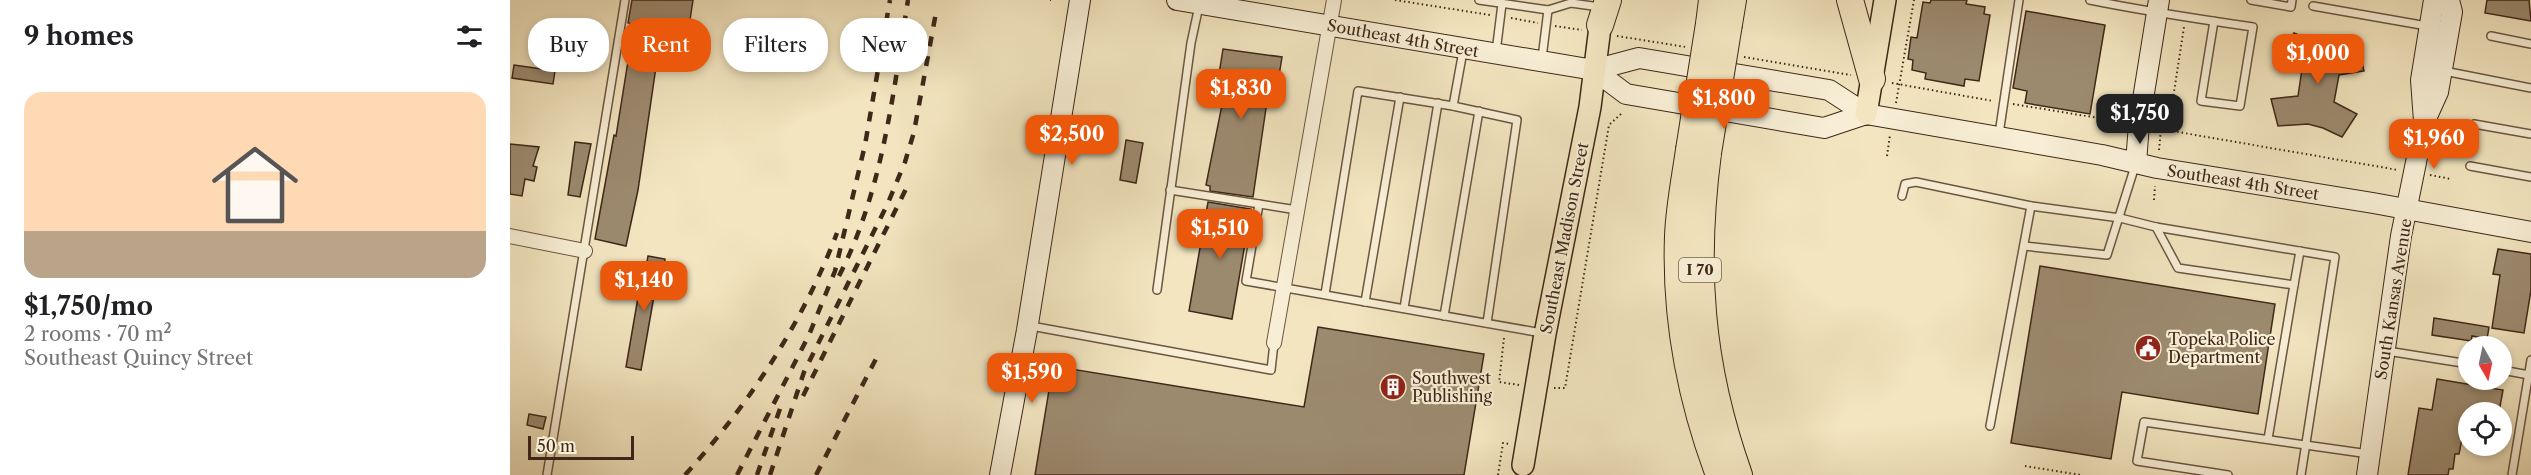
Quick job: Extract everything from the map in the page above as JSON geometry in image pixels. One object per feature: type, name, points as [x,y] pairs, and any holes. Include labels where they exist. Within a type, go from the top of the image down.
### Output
[{"type":"highway","points":[[1850,0],[1872,79]]},
{"type":"highway","name":"I 70","points":[[1719,475],[1698,415],[1702,383],[1703,327],[1699,264],[1698,151],[1721,12]]},
{"type":"highway","name":"I 70","points":[[1702,383],[1739,475]]},
{"type":"main road","points":[[1866,114],[1885,0]]},
{"type":"main road","name":"Southeast Madison Street","points":[[1522,470],[1545,334],[1590,107],[1603,13]]},
{"type":"street","points":[[1000,475],[1027,326],[1080,0]]},
{"type":"street","name":"Southeast 4th Street","points":[[1177,0],[1594,70],[1626,94],[1824,128],[1866,114]]},
{"type":"street","points":[[1274,343],[1334,0]]},
{"type":"street","name":"South Kansas Avenue","points":[[2424,123],[2421,80],[2434,0]]},
{"type":"street","name":"South Kansas Avenue","points":[[2367,475],[2401,236],[2424,123],[2438,92],[2452,12],[2449,0]]},
{"type":"street","points":[[2136,163],[2139,124],[2158,7]]},
{"type":"street","name":"Southeast 4th Street","points":[[1594,70],[1642,49],[1829,90],[1866,114],[2531,232]]},
{"type":"street","points":[[510,236],[585,251]]},
{"type":"lane","points":[[547,475],[625,0]]},
{"type":"lane","points":[[1479,0],[1548,10],[1558,4],[1571,3],[1603,13]]},
{"type":"lane","points":[[1998,137],[2019,0]]},
{"type":"lane","points":[[2090,0],[2158,7],[2185,17],[2214,21],[2253,27],[2240,106],[2201,101],[2214,21]]},
{"type":"lane","points":[[2251,0],[2291,7],[2292,0]]},
{"type":"lane","points":[[1156,290],[1191,43],[1200,4]]},
{"type":"lane","points":[[1496,54],[1502,4]]},
{"type":"lane","points":[[2313,6],[2430,27]]},
{"type":"lane","points":[[1542,61],[1548,10]]},
{"type":"lane","points":[[2491,36],[2531,44]]},
{"type":"lane","points":[[1453,106],[1464,48]]},
{"type":"lane","points":[[2442,70],[2531,88]]},
{"type":"lane","points":[[1325,294],[1358,91],[1438,103],[1517,120],[1487,323]]},
{"type":"lane","points":[[1365,302],[1400,97]]},
{"type":"lane","points":[[1404,308],[1438,103]]},
{"type":"lane","points":[[1444,316],[1479,111]]},
{"type":"lane","points":[[2474,124],[2531,134]]},
{"type":"lane","points":[[2024,246],[2107,255],[2136,163]]},
{"type":"lane","points":[[2469,166],[2531,177]]},
{"type":"lane","points":[[1902,196],[1905,184],[1916,182],[2031,206],[2120,219],[2335,257],[2301,475]]},
{"type":"lane","points":[[1170,190],[1297,210]]},
{"type":"lane","points":[[1259,204],[1246,281],[1545,334]]},
{"type":"lane","points":[[1990,426],[2031,206]]},
{"type":"lane","points":[[2156,227],[2178,268],[2294,285]]},
{"type":"lane","points":[[2268,440],[2300,251]]},
{"type":"lane","points":[[1027,326],[1270,370],[1274,343]]},
{"type":"lane","points":[[2385,351],[2458,362]]},
{"type":"lane","points":[[2511,475],[2531,360]]},
{"type":"lane","points":[[2512,372],[2529,375]]},
{"type":"lane","points":[[2228,475],[2137,462],[2144,422],[2370,454]]},
{"type":"path","points":[[1395,0],[1547,24],[1603,13],[1642,49],[1691,48]]},
{"type":"path","points":[[1887,156],[1914,0]]},
{"type":"path","points":[[2168,131],[2185,17]]},
{"type":"path","points":[[1738,56],[2451,179]]},
{"type":"path","points":[[1565,388],[1609,126],[1623,113],[1626,94]]},
{"type":"path","points":[[2025,466],[2081,475]]},
{"type":"building","points":[[632,0],[693,0],[690,18],[629,18]]},
{"type":"building","points":[[1931,0],[1967,0],[1966,4],[1985,7],[1984,14],[1990,15],[1979,81],[1965,79],[1964,86],[1925,79],[1926,73],[1912,70],[1913,60],[1908,59],[1911,37],[1917,38],[1923,2],[1930,3]]},
{"type":"building","points":[[2487,0],[2529,0],[2531,21],[2485,13]]},
{"type":"building","points":[[2026,11],[2105,25],[2090,114],[2025,103],[2027,91],[2013,88]]},
{"type":"building","points":[[2294,33],[2323,45],[2341,47],[2358,44],[2364,71],[2339,75],[2334,102],[2357,114],[2342,137],[2308,124],[2278,126],[2271,99],[2298,96],[2302,69],[2279,56]]},
{"type":"building","points":[[1223,49],[1282,57],[1278,82],[1270,81],[1253,197],[1210,191],[1210,186],[1206,185],[1223,100],[1215,99]]},
{"type":"building","points":[[514,65],[528,67],[528,72],[555,72],[553,84],[512,78]]},
{"type":"building","points":[[626,72],[655,72],[638,190],[626,246],[595,239],[614,135],[616,136]]},
{"type":"building","points":[[1126,140],[1143,143],[1136,183],[1120,180]]},
{"type":"building","points":[[575,142],[591,144],[580,197],[568,195]]},
{"type":"building","points":[[510,144],[539,147],[533,166],[537,167],[534,181],[525,179],[522,196],[510,194]]},
{"type":"building","points":[[1208,202],[1251,209],[1232,319],[1189,311]]},
{"type":"building","points":[[2498,249],[2531,254],[2531,290],[2524,333],[2492,328],[2500,275],[2493,274]]},
{"type":"building","points":[[648,256],[665,259],[662,280],[657,279],[641,370],[626,367],[641,280],[644,280]]},
{"type":"building","name":"Topeka Police Department","points":[[2040,266],[2275,304],[2258,414],[2122,392],[2111,459],[2011,443]]},
{"type":"building","points":[[2434,318],[2489,327],[2488,336],[2458,336],[2458,339],[2432,335]]},
{"type":"building","name":"Southwest Publishing","points":[[1318,327],[1484,354],[1464,475],[1035,475],[1053,366],[1304,407]]},
{"type":"building","points":[[2437,379],[2458,382],[2458,390],[2503,390],[2501,402],[2458,402],[2458,454],[2455,454],[2453,469],[2449,469],[2448,475],[2408,475],[2419,408],[2432,410]]},
{"type":"building","points":[[529,414],[546,417],[543,429],[527,425]]},
{"type":"railway","points":[[737,475],[809,335],[835,271],[865,145],[890,0]]},
{"type":"railway","points":[[839,276],[854,243],[876,176],[891,106],[908,0]]},
{"type":"railway","points":[[770,475],[804,372],[888,203],[905,162],[914,132],[937,7]]},
{"type":"railway","points":[[803,396],[908,185]]},
{"type":"railway","points":[[685,475],[731,420],[791,331],[837,233]]},
{"type":"railway","points":[[816,475],[879,353]]},
{"type":"railway","points":[[757,475],[782,403]]},
{"type":"place","name":"Topeka Police Department","points":[[2148,348]]},
{"type":"place","name":"Southwest Publishing","points":[[1393,387]]}]
